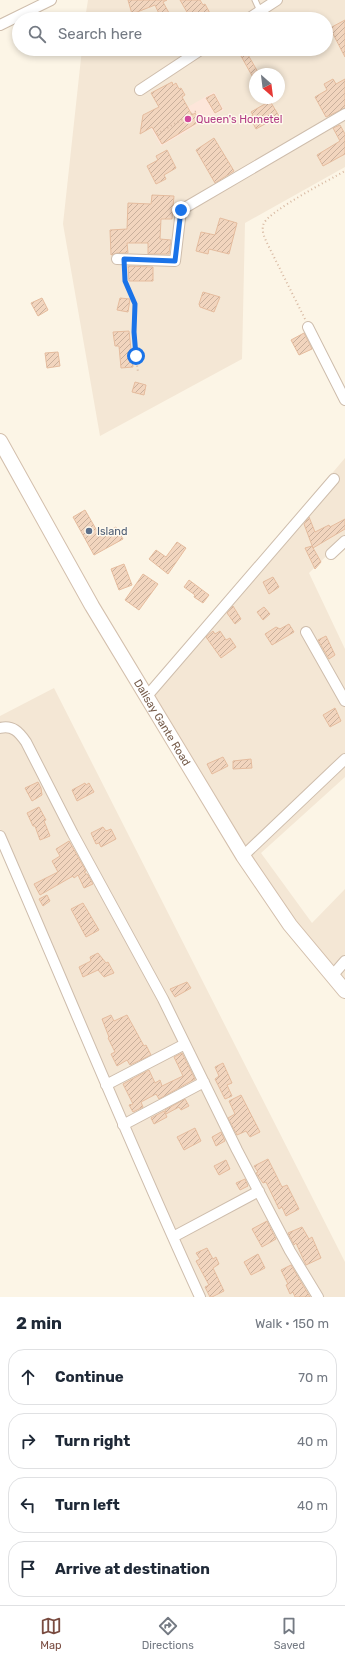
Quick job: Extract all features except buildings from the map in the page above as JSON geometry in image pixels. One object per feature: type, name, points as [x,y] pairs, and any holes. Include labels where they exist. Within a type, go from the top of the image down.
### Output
[{"type":"main road","name":"Dalisay Gante Road","points":[[0,441],[92,606],[243,856],[282,915],[345,991]]},
{"type":"street","points":[[27,12],[51,0]]},
{"type":"street","points":[[260,11],[277,0]]},
{"type":"street","points":[[0,25],[12,19]]},
{"type":"street","points":[[140,90],[191,56]]},
{"type":"street","points":[[120,259],[175,261],[181,210],[345,114]]},
{"type":"street","points":[[308,327],[345,400]]},
{"type":"street","points":[[147,696],[334,478]]},
{"type":"street","points":[[331,554],[345,541]]},
{"type":"street","points":[[306,632],[345,701]]},
{"type":"street","points":[[0,728],[13,728],[20,732],[26,742],[73,834],[160,992],[290,1251],[318,1297]]},
{"type":"street","points":[[243,856],[345,759]]},
{"type":"street","points":[[0,836],[123,1125],[200,1297]]},
{"type":"street","points":[[332,976],[345,961]]},
{"type":"street","points":[[106,1085],[185,1044]]},
{"type":"street","points":[[123,1125],[204,1082]]},
{"type":"street","points":[[173,1237],[259,1191]]},
{"type":"lane","points":[[255,0],[260,11]]},
{"type":"path","points":[[157,134],[198,110]]},
{"type":"path","points":[[308,327],[266,241],[263,232],[263,224],[269,217],[280,209],[345,171]]},
{"type":"path","points":[[120,259],[125,281],[135,304],[134,344],[138,372]]},
{"type":"shaded area","points":[[88,0],[345,0],[345,167],[245,223],[242,359],[100,436],[63,224],[81,56],[333,56],[333,12],[86,12]]},
{"type":"shaded area","name":"Queen's Hometel","points":[[214,92],[224,110],[161,146],[151,128]]},
{"type":"shaded area","points":[[345,458],[345,538],[309,573],[345,649],[345,777],[261,853],[312,923],[345,889],[345,999],[285,927],[146,693]]},
{"type":"shaded area","points":[[54,688],[345,1262],[345,1297],[203,1297],[0,829],[0,716]]},
{"type":"place","name":"Queen's Hometel","points":[[188,119]]},
{"type":"place","name":"Island","points":[[89,531]]},
{"type":"route","points":[[136,356],[134,344],[135,304],[125,281],[124,259],[175,261],[181,210]]}]
